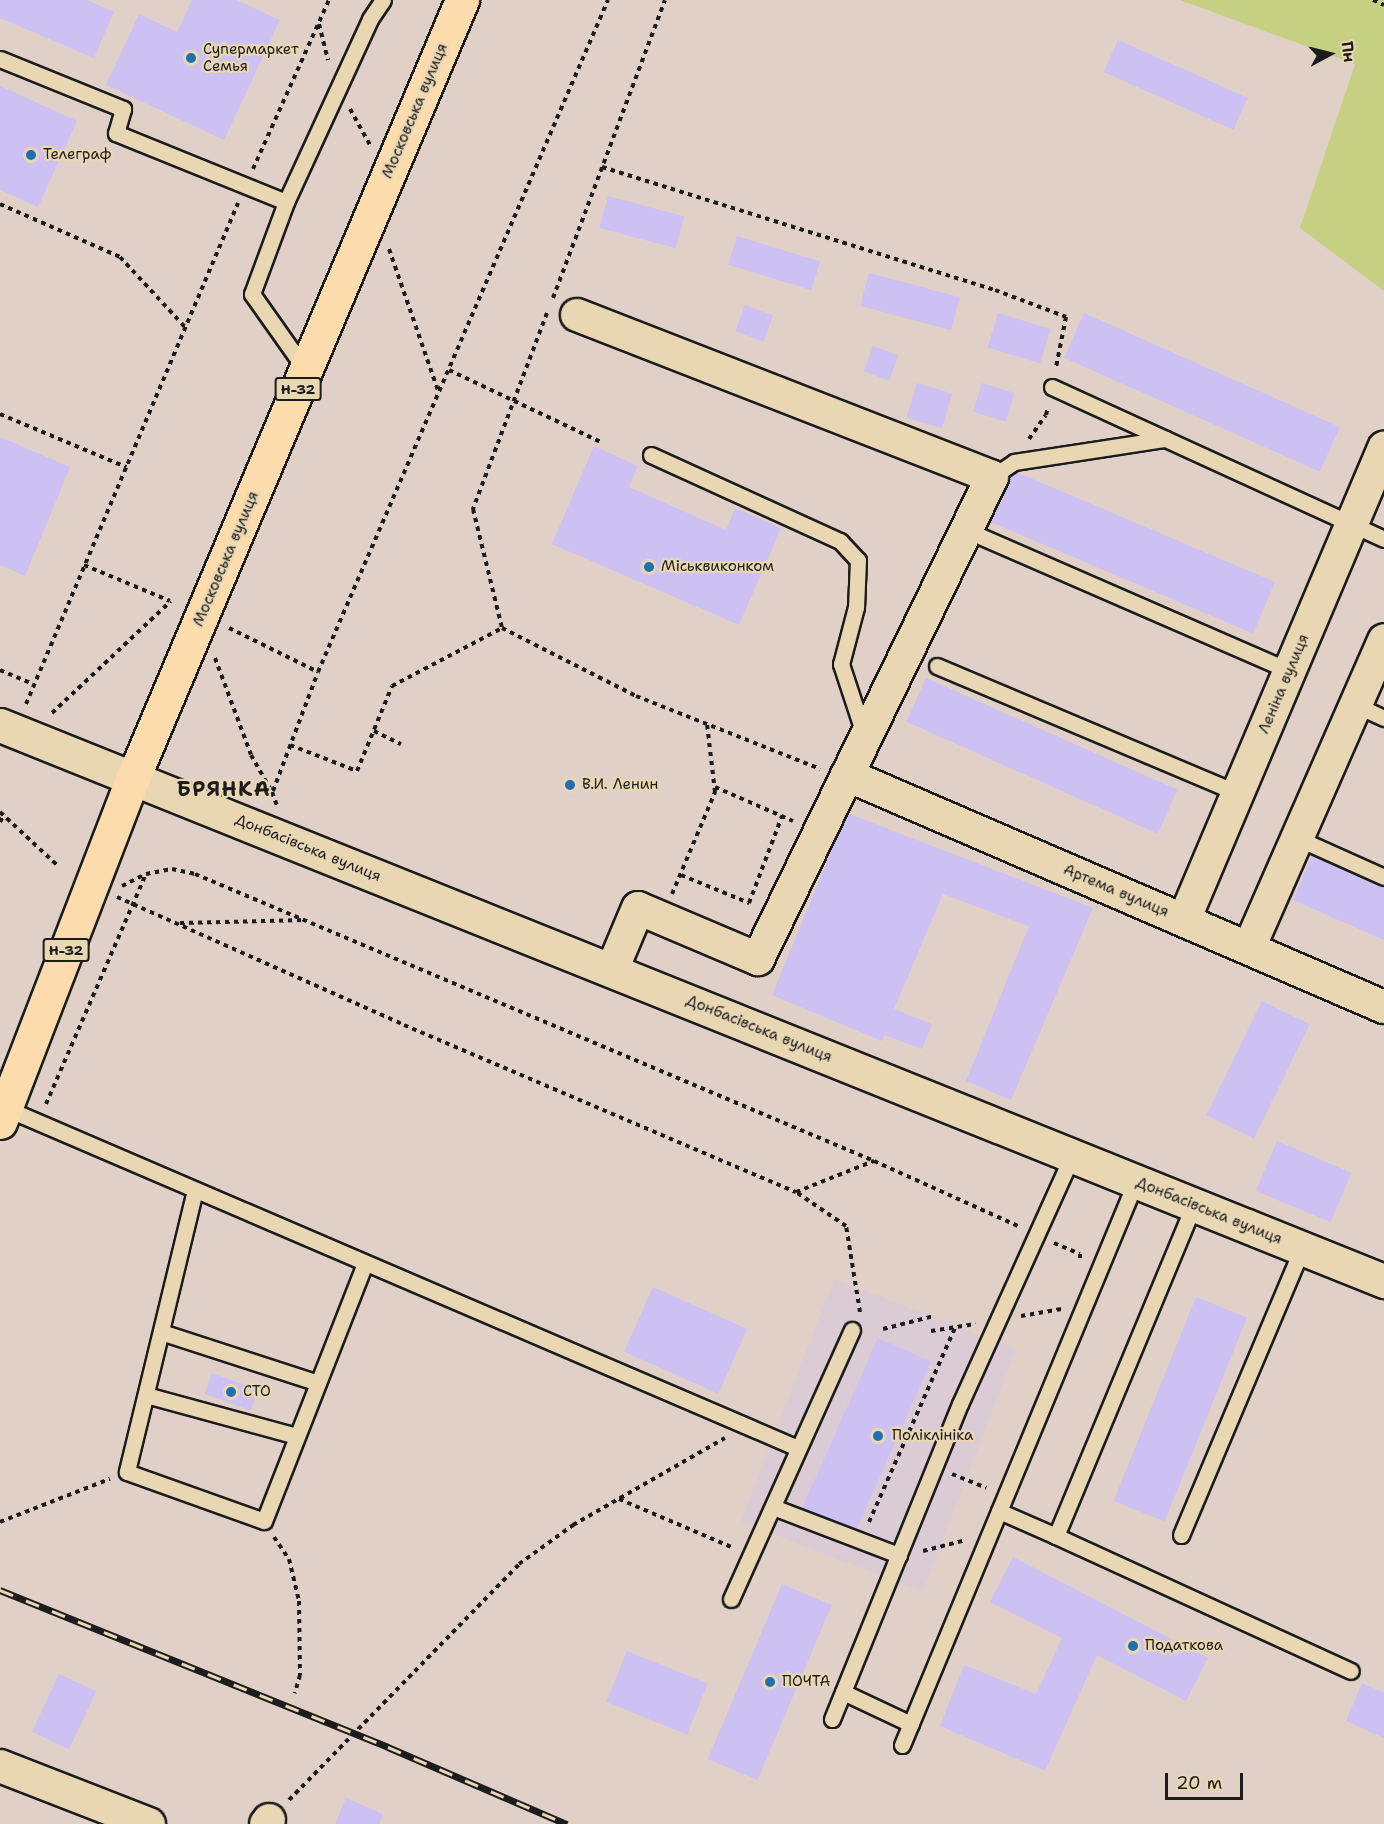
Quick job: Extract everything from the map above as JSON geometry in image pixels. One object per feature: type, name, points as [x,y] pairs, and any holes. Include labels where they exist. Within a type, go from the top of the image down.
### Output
[{"type":"main road","name":"Московська вулиця","points":[[2,1112],[133,777],[306,369],[457,1]]},
{"type":"street","points":[[559,308],[1003,469],[966,530],[865,737],[838,773],[758,959],[638,908],[612,970]]},
{"type":"street","name":"Леніна вулиця","points":[[1184,920],[1384,448]]},
{"type":"street","points":[[1249,948],[1384,640]]},
{"type":"street","name":"Донбасівська вулиця","points":[[0,725],[1384,1281]]},
{"type":"street","name":"Артема вулиця","points":[[838,773],[1384,1007]]},
{"type":"street","points":[[0,1766],[149,1824]]},
{"type":"lane","points":[[306,369],[252,294],[286,202],[370,19],[383,0]]},
{"type":"lane","points":[[0,59],[123,109],[116,134],[286,202]]},
{"type":"lane","points":[[1052,387],[1384,539]]},
{"type":"lane","points":[[1003,469],[1165,439]]},
{"type":"lane","points":[[651,455],[840,541],[858,560],[856,607],[841,664],[865,737]]},
{"type":"lane","points":[[966,530],[1290,671]]},
{"type":"lane","points":[[937,666],[1238,793]]},
{"type":"lane","points":[[1356,705],[1384,718]]},
{"type":"lane","points":[[1297,838],[1384,876]]},
{"type":"lane","points":[[2,1112],[195,1190],[798,1448]]},
{"type":"lane","points":[[832,1719],[906,1554],[960,1404],[1072,1156]]},
{"type":"lane","points":[[902,1745],[1136,1181]]},
{"type":"lane","points":[[195,1190],[127,1472],[264,1521],[365,1263]]},
{"type":"lane","points":[[1056,1536],[1194,1205]]},
{"type":"lane","points":[[1181,1535],[1302,1248]]},
{"type":"lane","points":[[731,1599],[798,1448],[857,1326]]},
{"type":"lane","points":[[160,1332],[318,1383]]},
{"type":"lane","points":[[146,1395],[297,1436]]},
{"type":"lane","points":[[773,1507],[906,1554]]},
{"type":"lane","points":[[999,1511],[1351,1671]]},
{"type":"lane","points":[[843,1692],[911,1724]]},
{"type":"path","points":[[34,707],[25,703],[185,327],[329,0]]},
{"type":"path","points":[[272,792],[318,672],[608,0]]},
{"type":"path","points":[[665,0],[602,167],[559,308],[473,509],[502,628],[636,696],[838,773]]},
{"type":"path","points":[[1373,0],[1384,5]]},
{"type":"path","points":[[319,24],[328,60]]},
{"type":"path","points":[[339,87],[370,145]]},
{"type":"path","points":[[602,167],[929,269],[1066,316],[1046,415],[1003,469]]},
{"type":"path","points":[[0,204],[120,257],[185,327]]},
{"type":"path","points":[[388,248],[439,393]]},
{"type":"path","points":[[449,370],[603,443]]},
{"type":"path","points":[[0,414],[126,467]]},
{"type":"path","points":[[84,564],[176,604]]},
{"type":"path","points":[[42,711],[50,715],[171,601]]},
{"type":"path","points":[[222,629],[225,620]]},
{"type":"path","points":[[228,628],[318,672]]},
{"type":"path","points":[[290,745],[357,771],[392,686],[502,628]]},
{"type":"path","points":[[217,647],[214,656],[228,699],[251,755],[272,792],[279,812]]},
{"type":"path","points":[[0,670],[33,684]]},
{"type":"path","points":[[672,896],[715,792],[707,724]]},
{"type":"path","points":[[374,731],[401,744]]},
{"type":"path","points":[[714,786],[799,823]]},
{"type":"path","points":[[0,822],[2,813]]},
{"type":"path","points":[[2,813],[57,865]]},
{"type":"path","points":[[681,874],[749,903],[782,816]]},
{"type":"path","points":[[117,888],[146,874],[172,869],[195,874],[874,1161],[1026,1230]]},
{"type":"path","points":[[42,1113],[146,874]]},
{"type":"path","points":[[114,896],[404,1025],[796,1192],[846,1226],[857,1326]]},
{"type":"path","points":[[176,923],[308,920]]},
{"type":"path","points":[[796,1192],[874,1161]]},
{"type":"path","points":[[1047,1240],[1080,1254]]},
{"type":"path","points":[[883,1329],[934,1316]]},
{"type":"path","points":[[869,1524],[955,1327]]},
{"type":"path","points":[[267,1822],[519,1564],[573,1525],[747,1426]]},
{"type":"path","points":[[0,1522],[127,1472]]},
{"type":"path","points":[[948,1472],[990,1490]]},
{"type":"path","points":[[619,1499],[751,1555]]},
{"type":"path","points":[[264,1521],[289,1559],[299,1600],[300,1675],[296,1693]]},
{"type":"path","points":[[906,1554],[972,1539]]},
{"type":"shaded area","name":"Поліклініка","points":[[834,1279],[1016,1349],[923,1592],[741,1522]]},
{"type":"green space","points":[[1180,0],[1384,0],[1384,291],[1300,228],[1355,64]]},
{"type":"building","points":[[0,0],[87,0],[114,12],[94,58],[0,18]]},
{"type":"building","name":"Супермаркет Семья","points":[[192,0],[236,0],[280,20],[224,140],[106,85],[139,14],[177,32]]},
{"type":"building","points":[[1118,40],[1248,98],[1233,130],[1104,72]]},
{"type":"building","name":"Телеграф","points":[[0,86],[77,121],[38,207],[0,190]]},
{"type":"building","points":[[608,196],[684,216],[676,248],[599,228]]},
{"type":"building","points":[[737,236],[820,261],[811,290],[728,265]]},
{"type":"building","points":[[869,273],[960,297],[951,330],[860,306]]},
{"type":"building","points":[[745,305],[773,315],[764,342],[735,331]]},
{"type":"building","points":[[998,313],[1051,329],[1040,364],[987,347]]},
{"type":"building","points":[[1084,313],[1340,427],[1320,472],[1064,358]]},
{"type":"building","points":[[873,346],[898,355],[889,381],[864,371]]},
{"type":"building","points":[[917,383],[952,394],[942,428],[906,417]]},
{"type":"building","points":[[982,383],[1015,393],[1006,422],[973,412]]},
{"type":"building","points":[[0,437],[70,467],[25,576],[0,565]]},
{"type":"building","points":[[594,446],[638,466],[629,487],[726,530],[735,508],[781,528],[739,625],[552,544]]},
{"type":"building","points":[[1009,469],[1275,582],[1253,633],[987,521]]},
{"type":"building","points":[[926,678],[1177,790],[1158,834],[906,722]]},
{"type":"building","points":[[847,813],[1093,908],[1011,1100],[966,1081],[1029,926],[943,894],[894,1009],[932,1024],[922,1049],[885,1035],[882,1041],[772,995]]},
{"type":"building","points":[[1313,853],[1384,884],[1384,940],[1293,900]]},
{"type":"building","points":[[1262,1001],[1310,1024],[1254,1138],[1206,1115]]},
{"type":"building","points":[[1277,1141],[1352,1173],[1330,1222],[1256,1191]]},
{"type":"building","points":[[653,1287],[747,1329],[718,1394],[624,1352]]},
{"type":"building","points":[[1196,1297],[1247,1318],[1165,1522],[1114,1501]]},
{"type":"building","points":[[878,1338],[931,1362],[855,1533],[802,1510]]},
{"type":"building","name":"СТО","points":[[212,1373],[258,1390],[251,1410],[204,1394]]},
{"type":"building","points":[[1013,1557],[1208,1658],[1186,1701],[1097,1655],[1045,1771],[940,1726],[964,1665],[1036,1694],[1062,1638],[990,1602]]},
{"type":"building","name":"ПОЧТА","points":[[782,1584],[832,1605],[757,1780],[708,1759]]},
{"type":"building","points":[[627,1651],[708,1684],[687,1735],[606,1702]]},
{"type":"building","points":[[59,1674],[96,1691],[69,1749],[32,1732]]},
{"type":"building","points":[[1362,1683],[1384,1693],[1384,1738],[1346,1721]]},
{"type":"building","points":[[346,1798],[383,1814],[379,1824],[335,1824]]},
{"type":"railway","points":[[0,1590],[388,1747],[567,1824]]},
{"type":"place","name":"Супермаркет Семья","points":[[191,58]]},
{"type":"place","name":"Телеграф","points":[[31,155]]},
{"type":"place","name":"Міськвиконком","points":[[649,567]]},
{"type":"place","name":"В.И. Ленин","points":[[570,785]]},
{"type":"place","name":"СТО","points":[[231,1392]]},
{"type":"place","name":"Поліклініка","points":[[878,1436]]},
{"type":"place","name":"Податкова","points":[[1133,1646]]},
{"type":"place","name":"ПОЧТА","points":[[770,1682]]},
{"type":"district","name":"БРЯНКА","points":[[224,789]]}]
